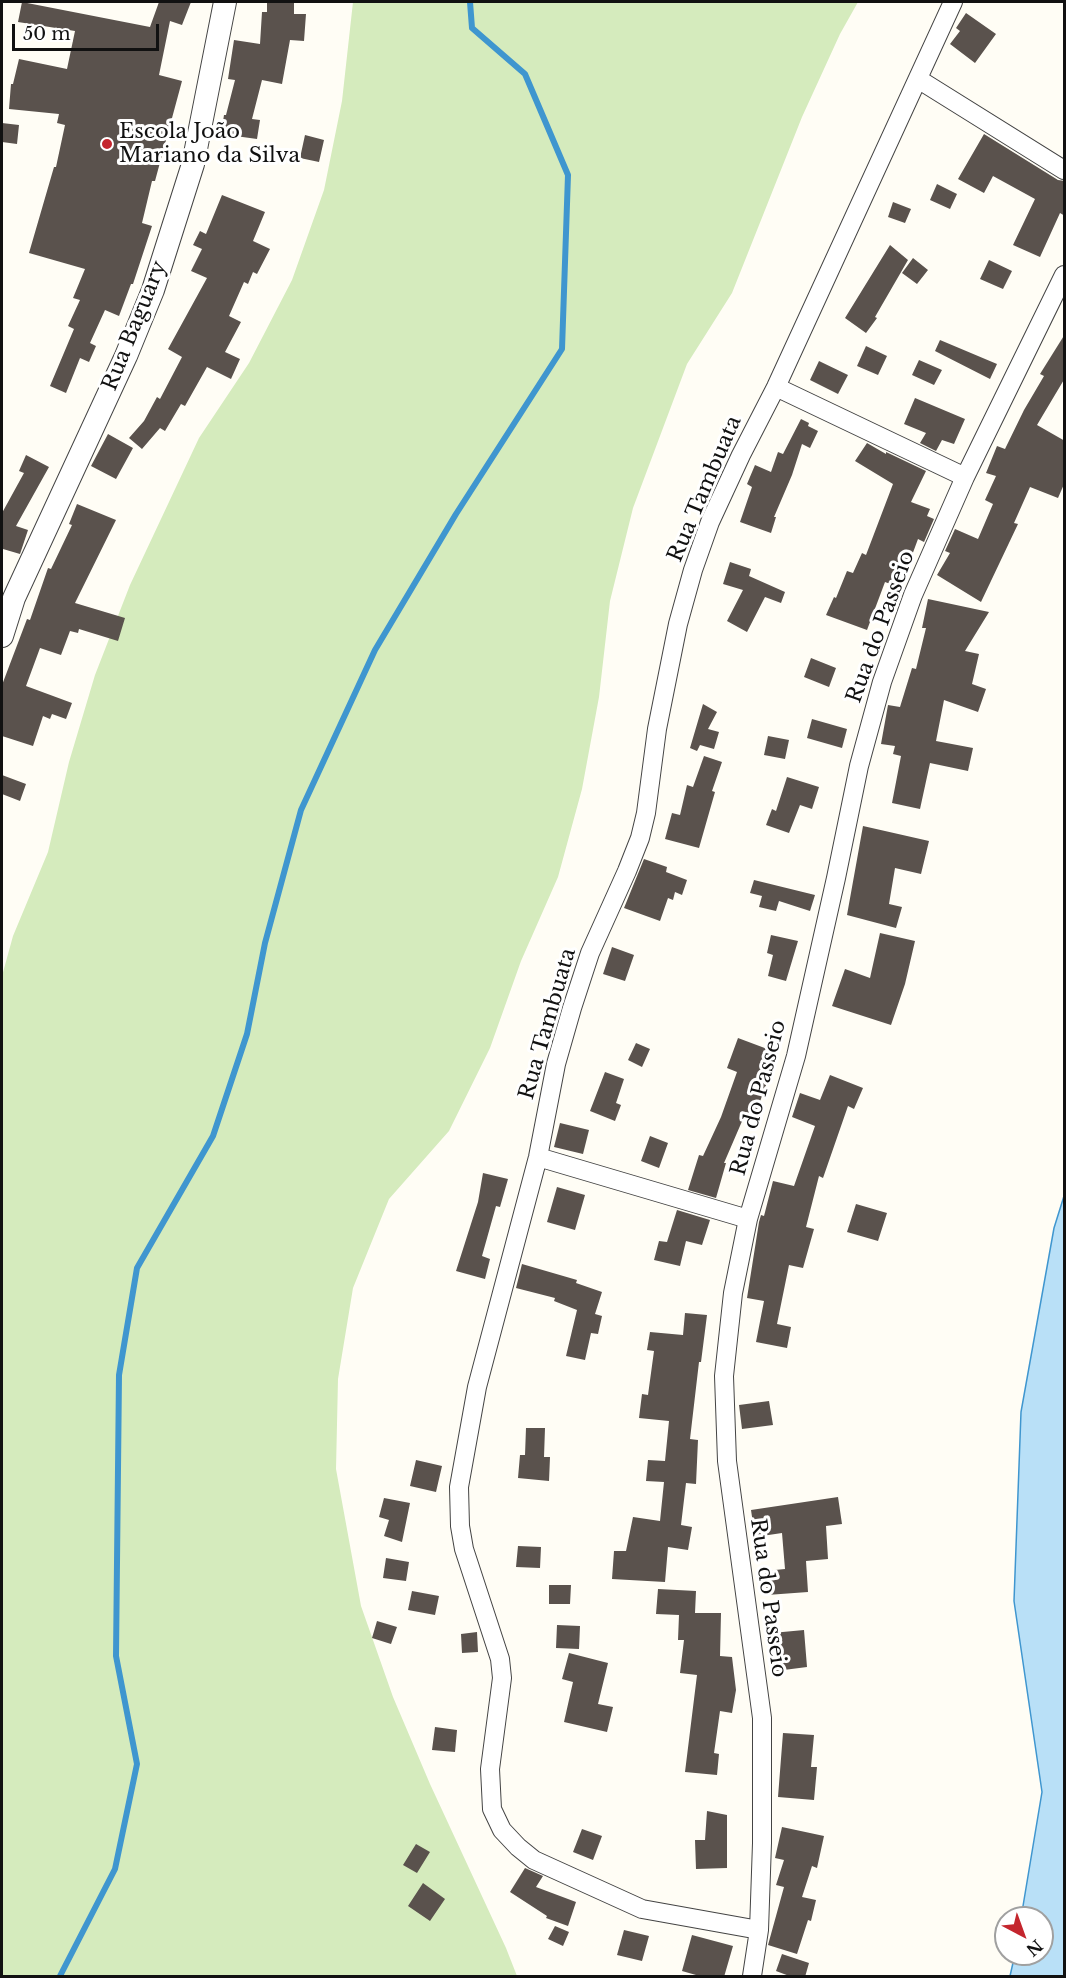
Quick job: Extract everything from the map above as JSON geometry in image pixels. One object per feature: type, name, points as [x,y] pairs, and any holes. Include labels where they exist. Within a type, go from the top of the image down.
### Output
[{"type":"street","name":"Rua Baguary","points":[[2,636],[8,596],[126,356],[153,290],[193,164],[225,2]]},
{"type":"street","name":"Rua Tambuata","points":[[759,1930],[642,1909],[534,1860],[502,1830],[492,1809],[490,1769],[502,1678],[495,1641],[464,1549],[460,1526],[459,1487],[477,1386],[538,1157],[556,1064],[590,953],[640,838],[646,813],[665,685],[693,570],[710,522],[776,387],[953,2]]},
{"type":"street","points":[[918,79],[1065,170]]},
{"type":"street","name":"Rua do Passeio","points":[[752,1977],[759,1930],[762,1718],[727,1461],[724,1376],[733,1293],[748,1219],[796,1056],[859,766],[882,682],[913,595],[965,477],[1065,275]]},
{"type":"street","points":[[776,387],[965,477]]},
{"type":"street","points":[[538,1157],[748,1219]]},
{"type":"green space","points":[[353,2],[858,2],[840,34],[802,117],[732,293],[687,364],[633,508],[610,601],[599,697],[582,789],[558,877],[521,961],[490,1048],[449,1131],[389,1199],[353,1288],[338,1379],[336,1469],[361,1606],[393,1697],[517,1976],[2,1976],[2,976],[13,936],[48,852],[69,762],[95,675],[130,585],[199,438],[249,363],[292,280],[324,190],[342,101]]},
{"type":"water","points":[[1064,1196],[1064,1976],[1010,1976],[1012,1966],[1054,1966],[1054,1906],[1023,1906],[1042,1792],[1014,1601],[1021,1412],[1054,1228]]},
{"type":"building","name":"Escola João Mariano da Silva","points":[[22,2],[150,27],[159,2],[191,2],[182,25],[170,21],[159,75],[182,81],[142,223],[152,226],[133,284],[131,284],[119,316],[105,310],[90,343],[96,346],[89,362],[80,358],[66,393],[50,386],[74,329],[68,326],[80,300],[73,298],[85,269],[29,253],[54,167],[56,167],[65,125],[57,123],[59,114],[9,109],[11,84],[13,84],[19,59],[67,69],[75,31],[18,22]]},
{"type":"building","points":[[267,2],[294,2],[294,14],[306,14],[304,41],[290,40],[282,84],[262,80],[252,119],[260,120],[257,139],[221,134],[224,115],[226,115],[235,80],[228,79],[234,40],[260,44],[262,12],[267,12]]},
{"type":"building","points":[[966,13],[996,34],[975,63],[950,44],[960,31],[956,28]]},
{"type":"building","points":[[2,123],[19,125],[17,144],[2,142]]},
{"type":"building","points":[[984,134],[1058,180],[1065,181],[1065,216],[1060,213],[1040,257],[1013,245],[1035,199],[993,176],[984,193],[958,179]]},
{"type":"building","points":[[305,135],[324,140],[319,162],[300,158]]},
{"type":"building","points":[[937,184],[957,194],[950,209],[930,200]]},
{"type":"building","points":[[222,195],[265,212],[253,241],[270,249],[257,274],[253,272],[248,284],[244,282],[229,316],[241,322],[225,352],[240,359],[231,379],[207,367],[185,406],[181,404],[165,431],[160,428],[142,449],[129,438],[144,421],[157,397],[160,399],[182,357],[168,349],[207,278],[191,271],[202,249],[193,245],[200,231],[206,234]]},
{"type":"building","points":[[893,202],[911,209],[905,223],[888,217]]},
{"type":"building","points":[[890,245],[908,260],[875,317],[877,318],[866,333],[845,318]]},
{"type":"building","points":[[913,258],[928,270],[917,284],[902,273]]},
{"type":"building","points":[[989,260],[1012,271],[1003,289],[980,279]]},
{"type":"building","points":[[1065,334],[1065,378],[1037,425],[1065,441],[1065,482],[1058,498],[1030,487],[1014,523],[1018,524],[981,602],[937,575],[950,553],[945,551],[955,529],[978,539],[993,504],[985,500],[996,476],[986,473],[997,446],[1005,449],[1044,376],[1040,374]]},
{"type":"building","points":[[940,340],[997,364],[990,379],[935,351]]},
{"type":"building","points":[[866,346],[887,356],[878,375],[857,366]]},
{"type":"building","points":[[919,360],[942,370],[934,385],[912,375]]},
{"type":"building","points":[[819,361],[848,375],[838,394],[810,380]]},
{"type":"building","points":[[915,398],[965,419],[954,444],[942,440],[936,451],[920,443],[926,433],[904,424]]},
{"type":"building","points":[[801,419],[818,431],[810,448],[802,444],[774,517],[776,517],[771,533],[740,522],[752,487],[747,484],[755,465],[771,472],[778,452],[783,454]]},
{"type":"building","points":[[108,434],[133,448],[116,479],[91,466]]},
{"type":"building","points":[[867,443],[926,471],[911,502],[930,509],[927,516],[934,519],[924,542],[918,539],[908,566],[902,564],[893,585],[885,582],[867,630],[826,615],[847,571],[853,573],[862,553],[866,555],[893,484],[855,461]]},
{"type":"building","points":[[26,455],[49,467],[16,526],[28,530],[20,554],[3,549],[2,552],[2,513],[24,473],[19,471]]},
{"type":"building","points":[[77,504],[116,520],[75,603],[125,618],[118,641],[79,629],[78,633],[70,631],[61,655],[40,648],[26,686],[72,703],[66,719],[52,714],[50,719],[43,716],[33,746],[2,736],[2,685],[27,619],[30,620],[48,568],[51,569],[72,525],[69,524]]},
{"type":"building","points":[[730,562],[751,569],[749,576],[785,592],[781,603],[765,597],[747,632],[727,621],[743,590],[723,584]]},
{"type":"building","points":[[928,599],[989,612],[965,651],[979,654],[972,684],[986,689],[978,712],[944,700],[936,741],[973,748],[968,771],[930,763],[920,809],[892,803],[901,756],[893,754],[895,746],[881,744],[888,705],[900,707],[912,668],[916,669],[926,628],[922,628]]},
{"type":"building","points":[[811,658],[836,668],[829,687],[804,677]]},
{"type":"building","points":[[703,704],[717,712],[708,729],[719,732],[714,749],[700,745],[697,751],[690,748]]},
{"type":"building","points":[[812,719],[847,729],[842,748],[807,738]]},
{"type":"building","points":[[768,736],[789,740],[785,759],[764,755]]},
{"type":"building","points":[[704,756],[722,762],[712,791],[715,792],[699,848],[665,839],[672,813],[680,815],[687,785],[693,787]]},
{"type":"building","points":[[2,775],[26,784],[20,801],[2,794]]},
{"type":"building","points":[[787,777],[819,787],[812,809],[800,805],[789,833],[766,825],[772,809],[776,811]]},
{"type":"building","points":[[863,826],[929,841],[921,874],[895,868],[889,904],[902,907],[896,928],[847,915]]},
{"type":"building","points":[[644,859],[667,867],[666,872],[687,880],[682,895],[675,892],[673,900],[668,898],[660,921],[624,908]]},
{"type":"building","points":[[754,880],[815,895],[810,911],[779,901],[776,911],[759,907],[762,896],[750,893]]},
{"type":"building","points":[[880,933],[915,941],[905,984],[891,1025],[832,1006],[845,969],[870,978]]},
{"type":"building","points":[[771,935],[798,941],[786,981],[768,976],[773,955],[767,953]]},
{"type":"building","points":[[612,947],[634,955],[625,981],[603,974]]},
{"type":"building","points":[[738,1038],[778,1053],[755,1115],[746,1112],[724,1163],[726,1163],[716,1198],[688,1190],[699,1155],[703,1156],[721,1117],[737,1072],[727,1068]]},
{"type":"building","points":[[636,1043],[650,1049],[642,1067],[628,1060]]},
{"type":"building","points":[[605,1072],[624,1079],[616,1103],[621,1105],[615,1121],[590,1111]]},
{"type":"building","points":[[830,1075],[863,1088],[854,1109],[848,1106],[823,1178],[819,1176],[806,1227],[814,1229],[803,1268],[789,1265],[777,1324],[791,1327],[787,1348],[756,1342],[764,1301],[747,1298],[759,1222],[761,1215],[764,1216],[773,1181],[794,1186],[815,1126],[792,1117],[800,1093],[820,1100]]},
{"type":"building","points":[[560,1123],[589,1130],[583,1154],[554,1147]]},
{"type":"building","points":[[650,1136],[668,1143],[659,1168],[641,1161]]},
{"type":"building","points":[[483,1173],[508,1179],[500,1207],[496,1206],[482,1256],[490,1259],[485,1279],[456,1271],[478,1202]]},
{"type":"building","points":[[557,1187],[585,1195],[575,1230],[547,1222]]},
{"type":"building","points":[[856,1204],[887,1213],[878,1241],[847,1232]]},
{"type":"building","points":[[677,1210],[710,1220],[702,1245],[686,1241],[680,1266],[654,1260],[659,1241],[667,1242]]},
{"type":"building","points":[[522,1264],[577,1280],[576,1283],[602,1292],[595,1314],[602,1316],[598,1334],[591,1333],[585,1360],[566,1356],[577,1310],[554,1301],[555,1298],[516,1288]]},
{"type":"building","points":[[685,1313],[707,1315],[690,1439],[698,1440],[696,1484],[686,1483],[681,1525],[692,1527],[688,1550],[668,1547],[665,1582],[612,1579],[614,1551],[626,1551],[633,1517],[660,1521],[664,1482],[646,1481],[648,1460],[665,1461],[669,1421],[639,1418],[642,1394],[648,1395],[654,1351],[647,1350],[650,1332],[683,1335]]},
{"type":"building","points":[[769,1401],[773,1425],[742,1429],[739,1405]]},
{"type":"building","points":[[526,1428],[545,1428],[544,1457],[550,1457],[549,1481],[518,1478],[520,1455],[525,1455]]},
{"type":"building","points":[[416,1460],[442,1466],[436,1492],[410,1486]]},
{"type":"building","points":[[838,1497],[842,1524],[826,1526],[828,1559],[806,1561],[808,1592],[767,1595],[765,1571],[785,1569],[782,1533],[755,1537],[751,1510]]},
{"type":"building","points":[[384,1498],[410,1503],[402,1542],[384,1536],[389,1520],[379,1517]]},
{"type":"building","points":[[518,1546],[541,1547],[540,1568],[516,1567]]},
{"type":"building","points":[[386,1558],[409,1562],[406,1581],[383,1578]]},
{"type":"building","points":[[549,1585],[571,1585],[570,1604],[549,1604]]},
{"type":"building","points":[[658,1589],[696,1591],[695,1613],[721,1613],[720,1656],[732,1657],[736,1690],[732,1713],[720,1711],[714,1753],[719,1754],[717,1775],[685,1772],[697,1675],[680,1673],[684,1640],[678,1640],[679,1615],[656,1614]]},
{"type":"building","points":[[412,1591],[439,1596],[435,1615],[408,1610]]},
{"type":"building","points":[[377,1621],[397,1627],[391,1644],[372,1638]]},
{"type":"building","points":[[557,1625],[580,1626],[579,1649],[556,1648]]},
{"type":"building","points":[[804,1630],[807,1667],[776,1671],[772,1633]]},
{"type":"building","points":[[477,1632],[478,1652],[462,1653],[461,1634]]},
{"type":"building","points":[[569,1653],[608,1663],[598,1704],[613,1707],[607,1732],[564,1722],[573,1682],[562,1679]]},
{"type":"building","points":[[435,1727],[457,1730],[455,1752],[432,1750]]},
{"type":"building","points":[[783,1733],[814,1735],[811,1767],[817,1767],[814,1800],[778,1797]]},
{"type":"building","points":[[707,1811],[727,1815],[727,1868],[696,1869],[695,1840],[705,1840]]},
{"type":"building","points":[[782,1827],[824,1836],[817,1868],[812,1866],[802,1897],[816,1900],[811,1921],[808,1920],[797,1954],[768,1945],[784,1887],[776,1885],[784,1860],[775,1858]]},
{"type":"building","points":[[582,1829],[602,1836],[593,1860],[573,1852]]},
{"type":"building","points":[[416,1844],[430,1852],[417,1873],[403,1865]]},
{"type":"building","points":[[525,1868],[543,1876],[536,1887],[576,1902],[568,1926],[546,1918],[547,1916],[510,1892]]},
{"type":"building","points":[[423,1883],[445,1899],[430,1921],[408,1906]]},
{"type":"building","points":[[555,1926],[569,1932],[563,1946],[548,1939]]},
{"type":"building","points":[[624,1930],[649,1936],[642,1961],[617,1955]]},
{"type":"building","points":[[692,1935],[733,1946],[724,1977],[703,1977],[682,1971]]},
{"type":"building","points":[[782,1954],[809,1963],[805,1977],[792,1977],[776,1971]]},
{"type":"waterway","points":[[60,1976],[115,1869],[137,1764],[116,1656],[119,1375],[137,1268],[213,1136],[247,1034],[265,943],[301,810],[375,650],[456,514],[562,349],[568,175],[525,74],[472,28],[470,2]]},
{"type":"place","name":"Escola João Mariano da Silva","points":[[107,144]]}]
